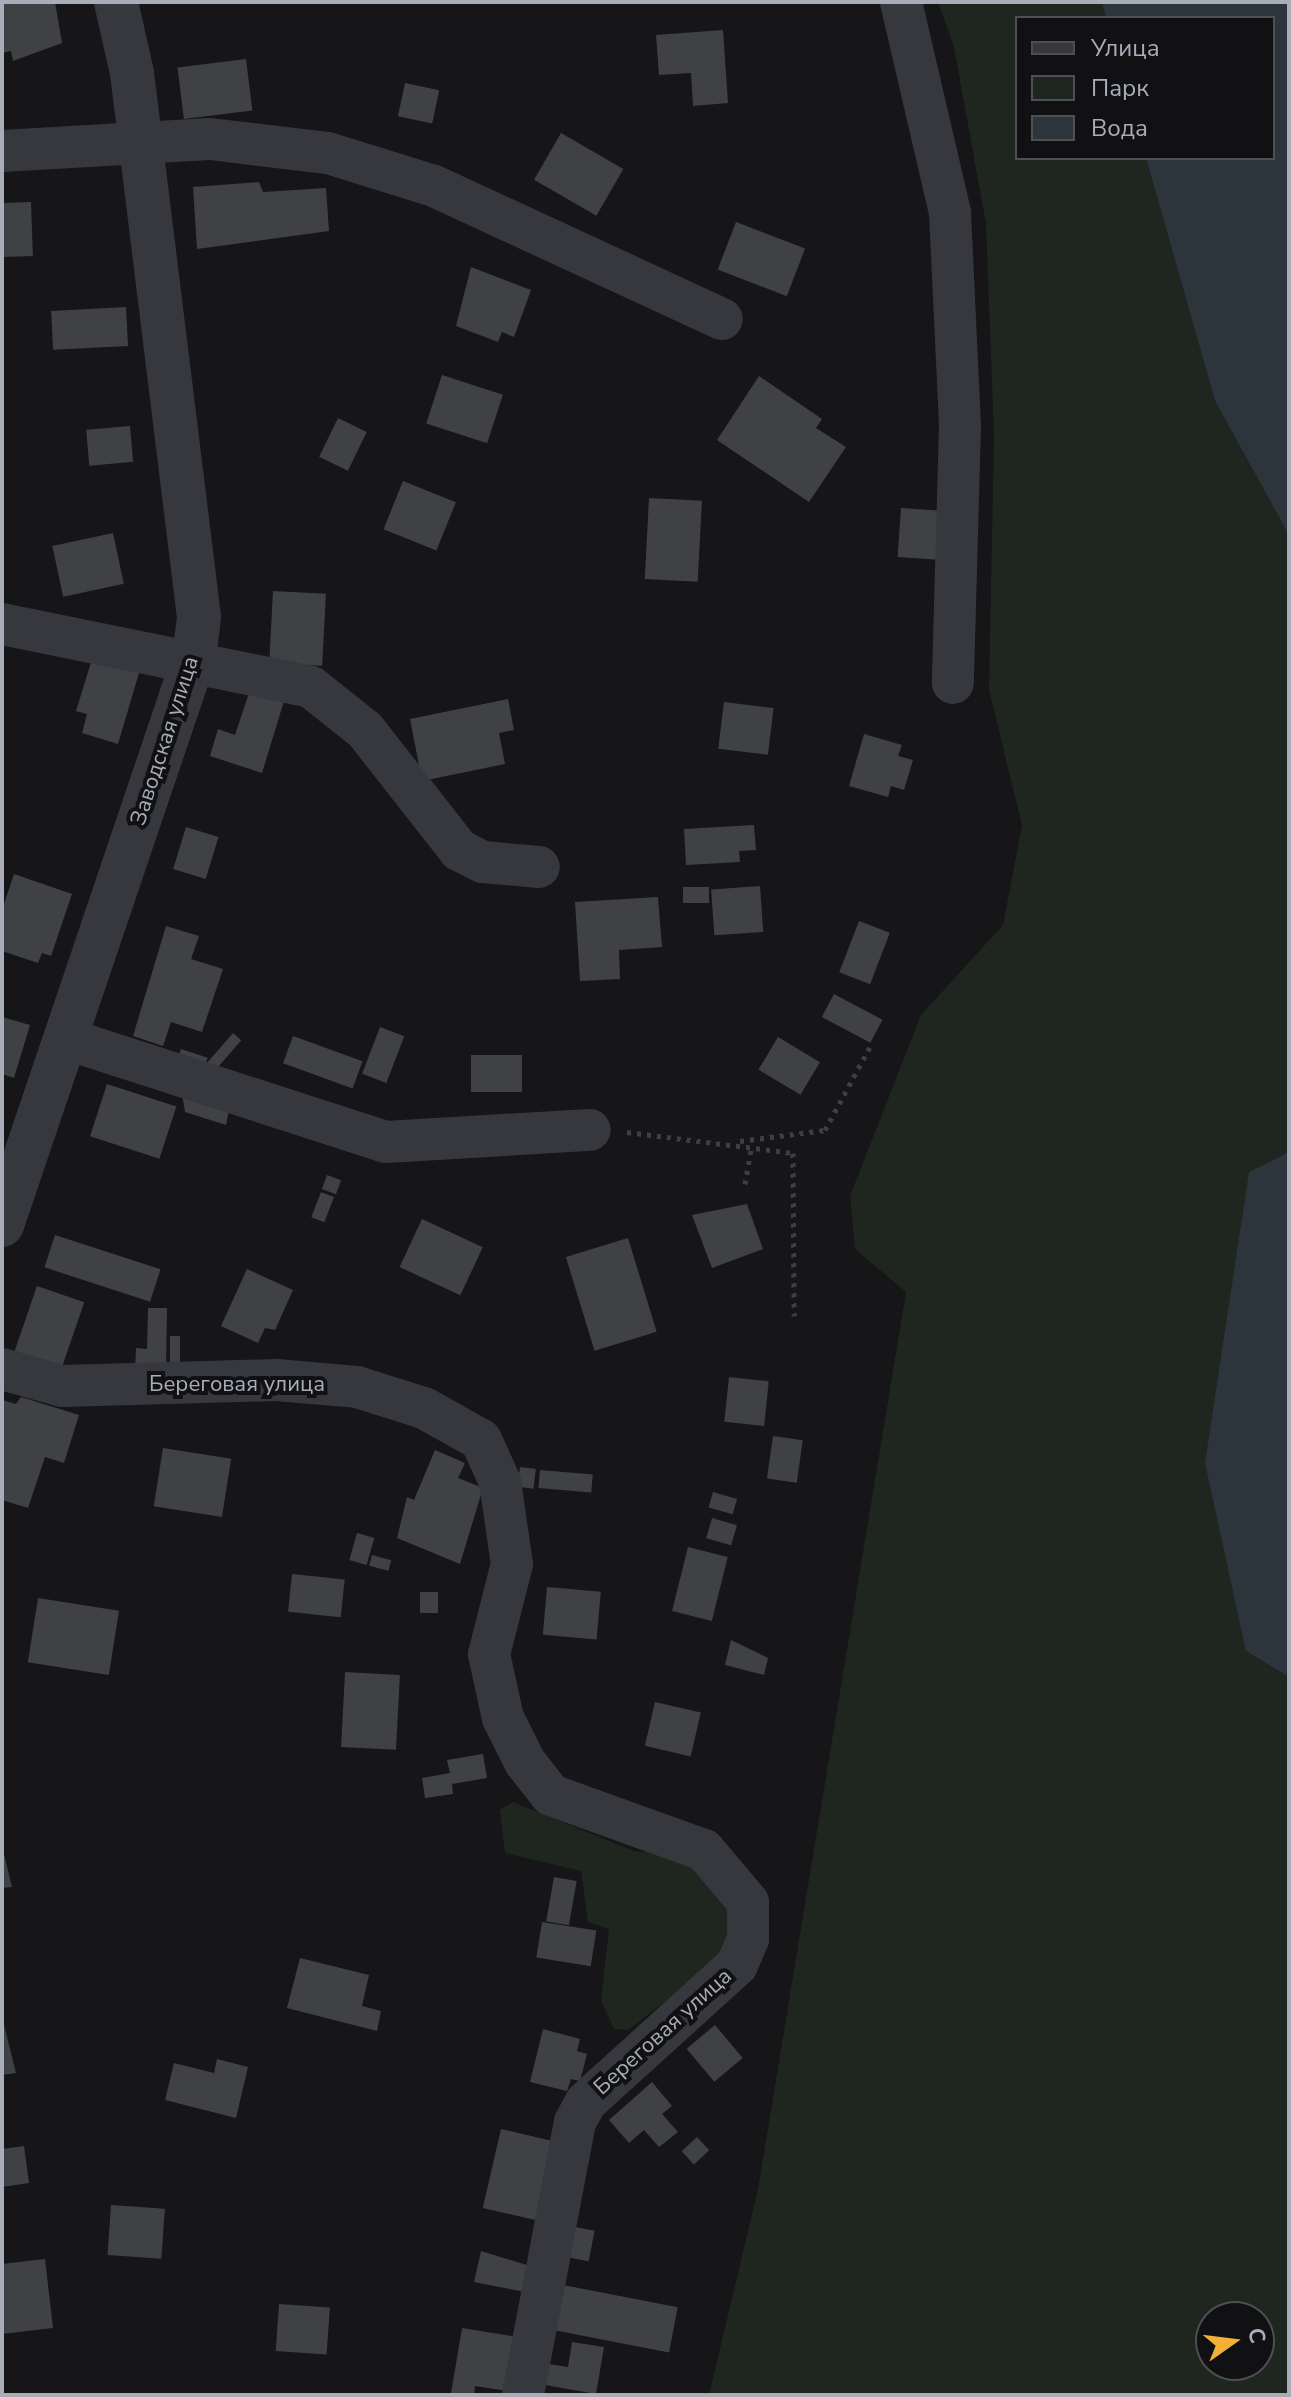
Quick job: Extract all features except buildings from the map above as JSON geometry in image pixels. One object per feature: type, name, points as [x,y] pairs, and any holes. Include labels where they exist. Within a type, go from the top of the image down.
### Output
[{"type":"street","name":"Заводская улица","points":[[2,1225],[194,658],[198,567],[141,145],[116,2]]},
{"type":"street","points":[[901,2],[950,213],[960,426],[953,683]]},
{"type":"street","points":[[2,151],[210,139],[328,153],[434,186],[722,319]]},
{"type":"street","points":[[2,624],[194,658],[311,687],[332,700],[459,850],[483,862],[539,867]]},
{"type":"street","points":[[67,1039],[386,1142],[590,1130]]},
{"type":"street","name":"Береговая улица","points":[[2,1369],[62,1386],[276,1380],[357,1387],[424,1408],[481,1440],[502,1490],[512,1564],[489,1654],[503,1718],[525,1762],[551,1795],[704,1850],[748,1902],[740,1961],[586,2102],[575,2122],[523,2395]]},
{"type":"path","points":[[731,1142],[825,1130],[872,1043]]},
{"type":"path","points":[[590,1130],[731,1142],[793,1153],[794,1316]]},
{"type":"path","points":[[745,1184],[752,1146]]},
{"type":"green space","points":[[938,2],[1102,2],[1106,16],[1015,16],[1015,160],[1147,160],[1215,401],[1289,535],[1289,1152],[1249,1172],[1246,1651],[1289,1677],[1289,2395],[709,2395],[758,2189],[906,1292],[855,1249],[850,1196],[921,1015],[1003,925],[1022,825],[989,690],[994,436],[986,224],[954,47]]},
{"type":"green space","points":[[513,1802],[634,1851],[680,1854],[738,1919],[714,1964],[628,2030],[614,2029],[601,2000],[609,1929],[588,1922],[581,1871],[505,1853],[500,1810]]},
{"type":"water","points":[[1102,2],[1289,2],[1289,535],[1215,401],[1147,160],[1275,160],[1275,16],[1106,16]]},
{"type":"water","points":[[1289,1152],[1289,1677],[1246,1651],[1205,1463],[1249,1172]]}]
